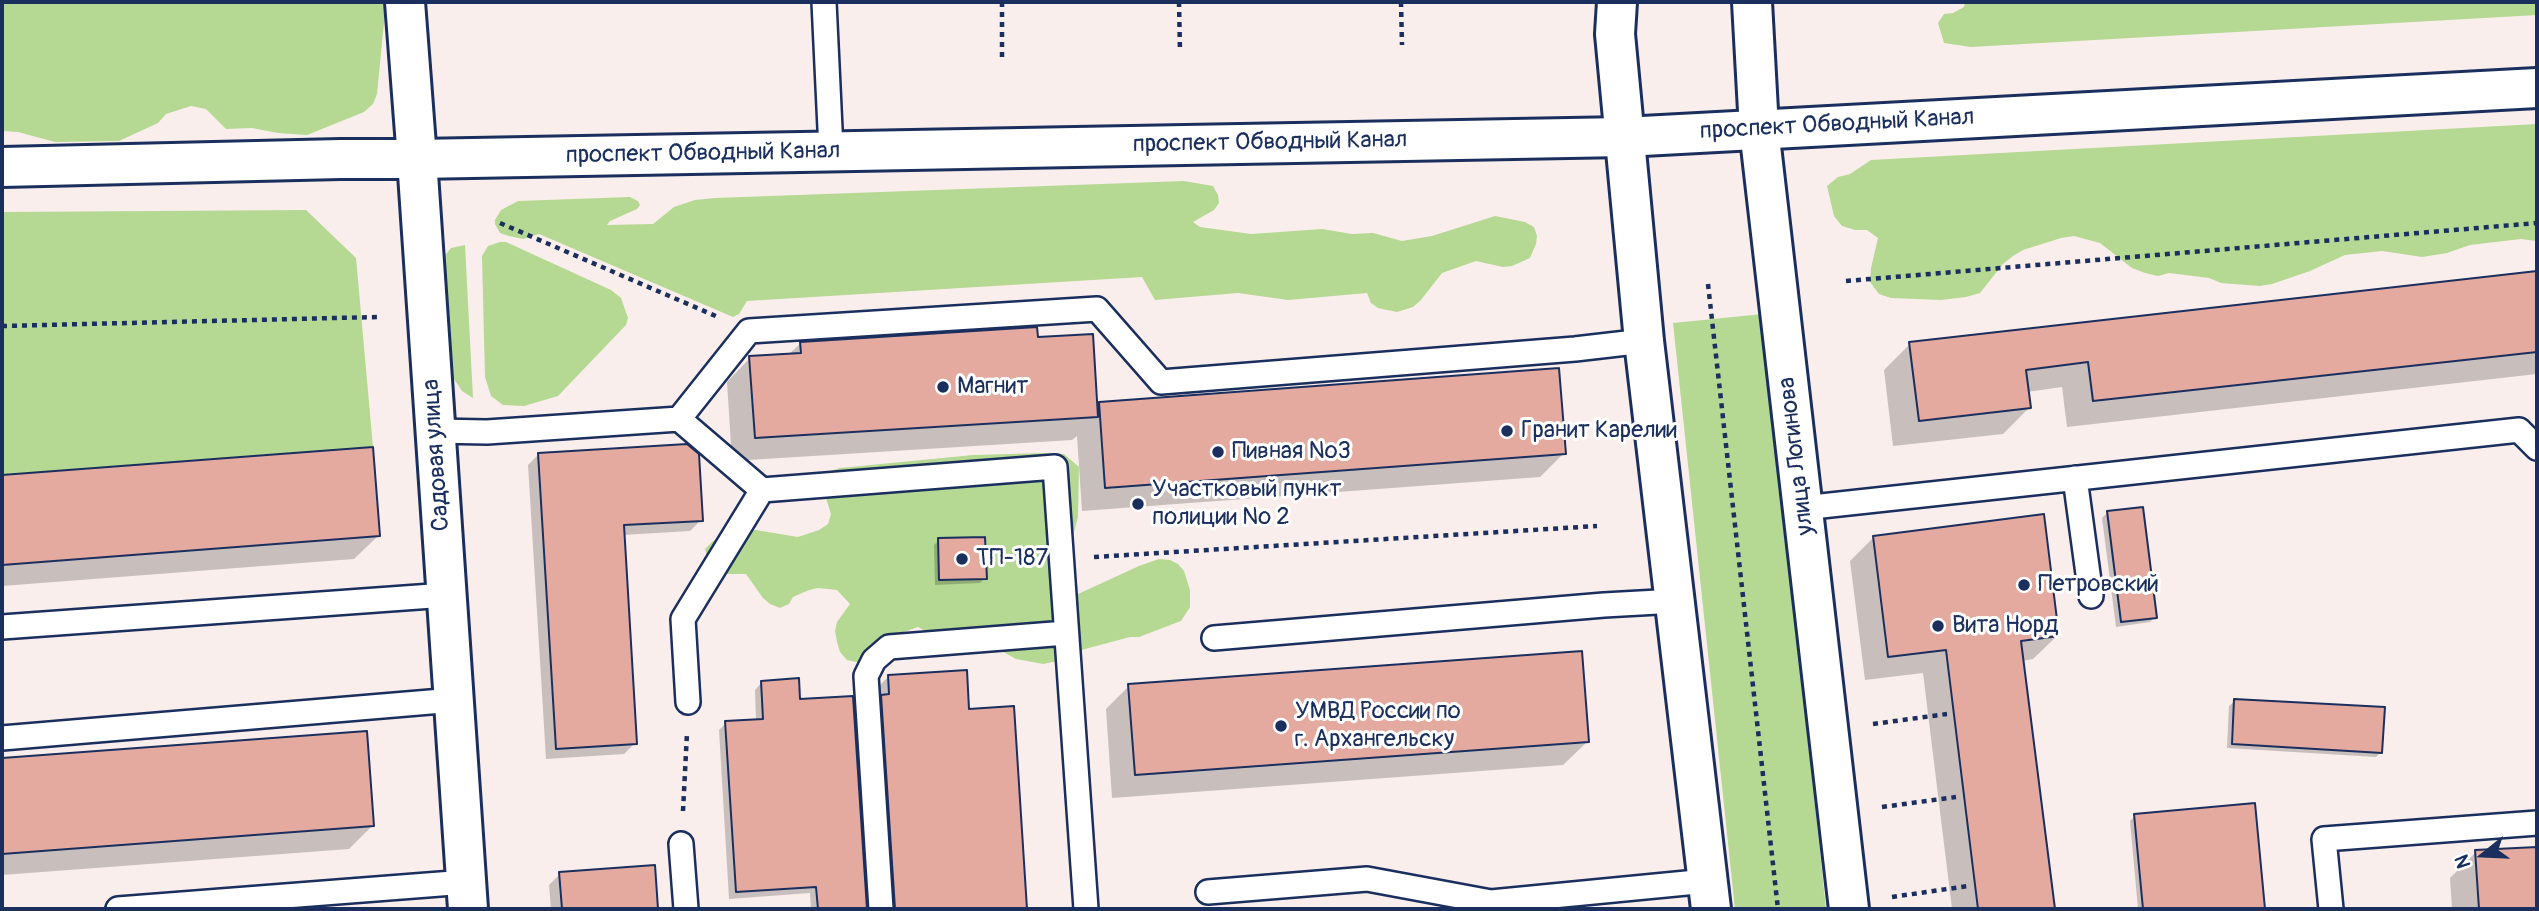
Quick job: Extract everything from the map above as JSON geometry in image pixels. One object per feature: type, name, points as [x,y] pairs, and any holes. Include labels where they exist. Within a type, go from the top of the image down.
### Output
[{"type":"street","name":"Садовая улица","points":[[405,2],[467,896]]},
{"type":"street","points":[[1617,2],[1615,34],[1644,341],[1709,895]]},
{"type":"street","name":"улица Логинова","points":[[1752,2],[1759,130],[1849,909]]},
{"type":"street","name":"проспект Обводный Канал","points":[[2,167],[1624,137],[2537,88]]},
{"type":"lane","points":[[824,2],[831,150]]},
{"type":"lane","points":[[679,419],[749,331],[1097,309],[1161,382],[1575,349],[1644,341]]},
{"type":"lane","points":[[435,431],[487,432],[679,419],[762,490],[1055,467],[1086,909]]},
{"type":"lane","points":[[1803,508],[2519,429],[2537,448]]},
{"type":"lane","points":[[2074,478],[2091,596]]},
{"type":"lane","points":[[688,702],[683,619],[762,490]]},
{"type":"lane","points":[[2,627],[446,595]]},
{"type":"lane","points":[[1214,638],[1676,601]]},
{"type":"lane","points":[[881,909],[866,676],[874,660],[889,647],[1066,633]]},
{"type":"lane","points":[[2,738],[454,700]]},
{"type":"lane","points":[[2331,909],[2324,839],[2537,823]]},
{"type":"lane","points":[[681,844],[686,909]]},
{"type":"lane","points":[[1208,892],[1367,879],[1491,902],[1709,895]]},
{"type":"lane","points":[[118,909],[467,896]]},
{"type":"path","points":[[1002,2],[1002,58]]},
{"type":"path","points":[[1179,2],[1180,52]]},
{"type":"path","points":[[1401,2],[1402,45]]},
{"type":"path","points":[[500,223],[749,331]]},
{"type":"path","points":[[1846,281],[2537,223]]},
{"type":"path","points":[[1708,284],[1777,909]]},
{"type":"path","points":[[2,326],[378,317]]},
{"type":"path","points":[[1061,559],[1597,526]]},
{"type":"path","points":[[681,844],[688,702]]},
{"type":"path","points":[[1873,724],[1947,714]]},
{"type":"path","points":[[1882,807],[1956,797]]},
{"type":"path","points":[[1892,897],[1968,886]]},
{"type":"green space","points":[[2,2],[386,2],[377,94],[373,104],[364,112],[307,135],[252,128],[226,129],[206,109],[191,106],[166,114],[158,123],[119,141],[55,142],[18,132],[2,131]]},
{"type":"green space","points":[[1965,2],[2537,2],[2537,15],[1971,47],[1944,43],[1938,23],[1944,14],[1964,7]]},
{"type":"green space","points":[[2537,124],[2537,241],[2521,239],[2470,245],[2447,253],[2422,257],[2382,251],[2345,255],[2310,271],[2260,286],[2221,283],[2209,278],[2169,273],[2158,276],[2145,273],[2132,268],[2100,243],[2074,236],[2023,250],[2013,256],[2003,264],[1980,293],[1941,300],[1891,298],[1879,294],[1870,282],[1878,238],[1867,230],[1842,226],[1834,216],[1827,186],[1838,177],[1850,174],[1871,160]]},
{"type":"green space","points":[[1184,181],[1213,186],[1218,195],[1219,203],[1214,210],[1193,222],[1200,227],[1251,234],[1322,229],[1352,234],[1373,233],[1402,241],[1432,236],[1495,216],[1525,222],[1534,227],[1536,244],[1530,258],[1512,266],[1503,267],[1476,261],[1442,273],[1413,307],[1397,312],[1378,308],[1371,303],[1367,293],[1288,300],[1238,293],[1155,300],[1142,277],[747,301],[739,314],[733,317],[539,234],[523,239],[509,236],[500,233],[495,224],[501,210],[518,201],[630,197],[638,201],[640,205],[637,209],[610,221],[607,225],[653,224],[674,207],[695,200],[715,198]]},
{"type":"green space","points":[[306,210],[356,258],[373,447],[2,475],[2,212]]},
{"type":"green space","points":[[506,242],[611,290],[621,298],[628,318],[626,325],[558,396],[524,406],[503,405],[491,396],[485,377],[482,256],[488,246]]},
{"type":"green space","points":[[465,245],[473,398],[462,391],[450,373],[442,259],[451,248]]},
{"type":"green space","points":[[1763,314],[1826,909],[1735,909],[1673,323]]},
{"type":"green space","points":[[1064,454],[1079,467],[1078,517],[1069,550],[1073,587],[1078,594],[1139,566],[1159,559],[1170,560],[1184,571],[1190,590],[1190,607],[1181,621],[1139,637],[1085,649],[1062,660],[1043,664],[1016,659],[998,649],[956,653],[918,627],[901,633],[865,662],[856,662],[847,660],[840,652],[837,642],[837,622],[850,604],[837,590],[809,590],[793,597],[789,604],[780,608],[763,598],[746,574],[720,574],[708,559],[705,549],[713,541],[735,530],[756,530],[798,537],[819,530],[828,524],[831,514],[824,492],[825,481],[830,471],[840,468],[973,455]]},
{"type":"building","points":[[2537,271],[2537,352],[2093,401],[2088,362],[2026,370],[2031,408],[1919,421],[1909,342]]},
{"type":"building","points":[[1037,327],[1038,337],[1093,334],[1098,417],[755,438],[749,356],[801,353],[800,342]]},
{"type":"building","points":[[1559,368],[1566,454],[1105,488],[1099,402]]},
{"type":"building","points":[[687,444],[699,454],[703,521],[624,525],[637,744],[556,749],[538,453]]},
{"type":"building","points":[[373,447],[380,536],[2,565],[2,475]]},
{"type":"building","points":[[2143,507],[2157,618],[2121,622],[2107,511]]},
{"type":"building","points":[[2044,514],[2059,636],[2021,641],[2055,909],[1978,909],[1946,650],[1888,657],[1873,536]]},
{"type":"building","name":"ТП-187","points":[[985,537],[987,579],[939,580],[938,538]]},
{"type":"building","points":[[1582,651],[1589,742],[1135,775],[1128,684]]},
{"type":"building","points":[[967,670],[969,709],[1014,706],[1027,909],[895,909],[881,695],[889,694],[888,675]]},
{"type":"building","points":[[799,678],[800,699],[853,696],[867,909],[818,909],[816,887],[736,892],[725,721],[763,719],[761,681]]},
{"type":"building","points":[[2234,699],[2385,707],[2382,753],[2232,744]]},
{"type":"building","points":[[367,731],[374,826],[2,854],[2,758]]},
{"type":"building","points":[[2255,803],[2265,909],[2143,909],[2134,814]]},
{"type":"building","points":[[2537,847],[2537,909],[2479,909],[2475,850]]},
{"type":"building","points":[[655,865],[658,909],[562,909],[559,872]]},
{"type":"place","name":"Магнит","points":[[943,387]]},
{"type":"place","name":"Гранит Карелии","points":[[1507,431]]},
{"type":"place","name":"Пивная №3","points":[[1218,452]]},
{"type":"place","name":"Участковый пункт полиции № 2","points":[[1138,504]]},
{"type":"place","name":"ТП-187","points":[[962,559]]},
{"type":"place","name":"Петровский","points":[[2024,585]]},
{"type":"place","name":"Вита Норд","points":[[1938,626]]},
{"type":"place","name":"УМВД России по г. Архангельску","points":[[1281,726]]}]
